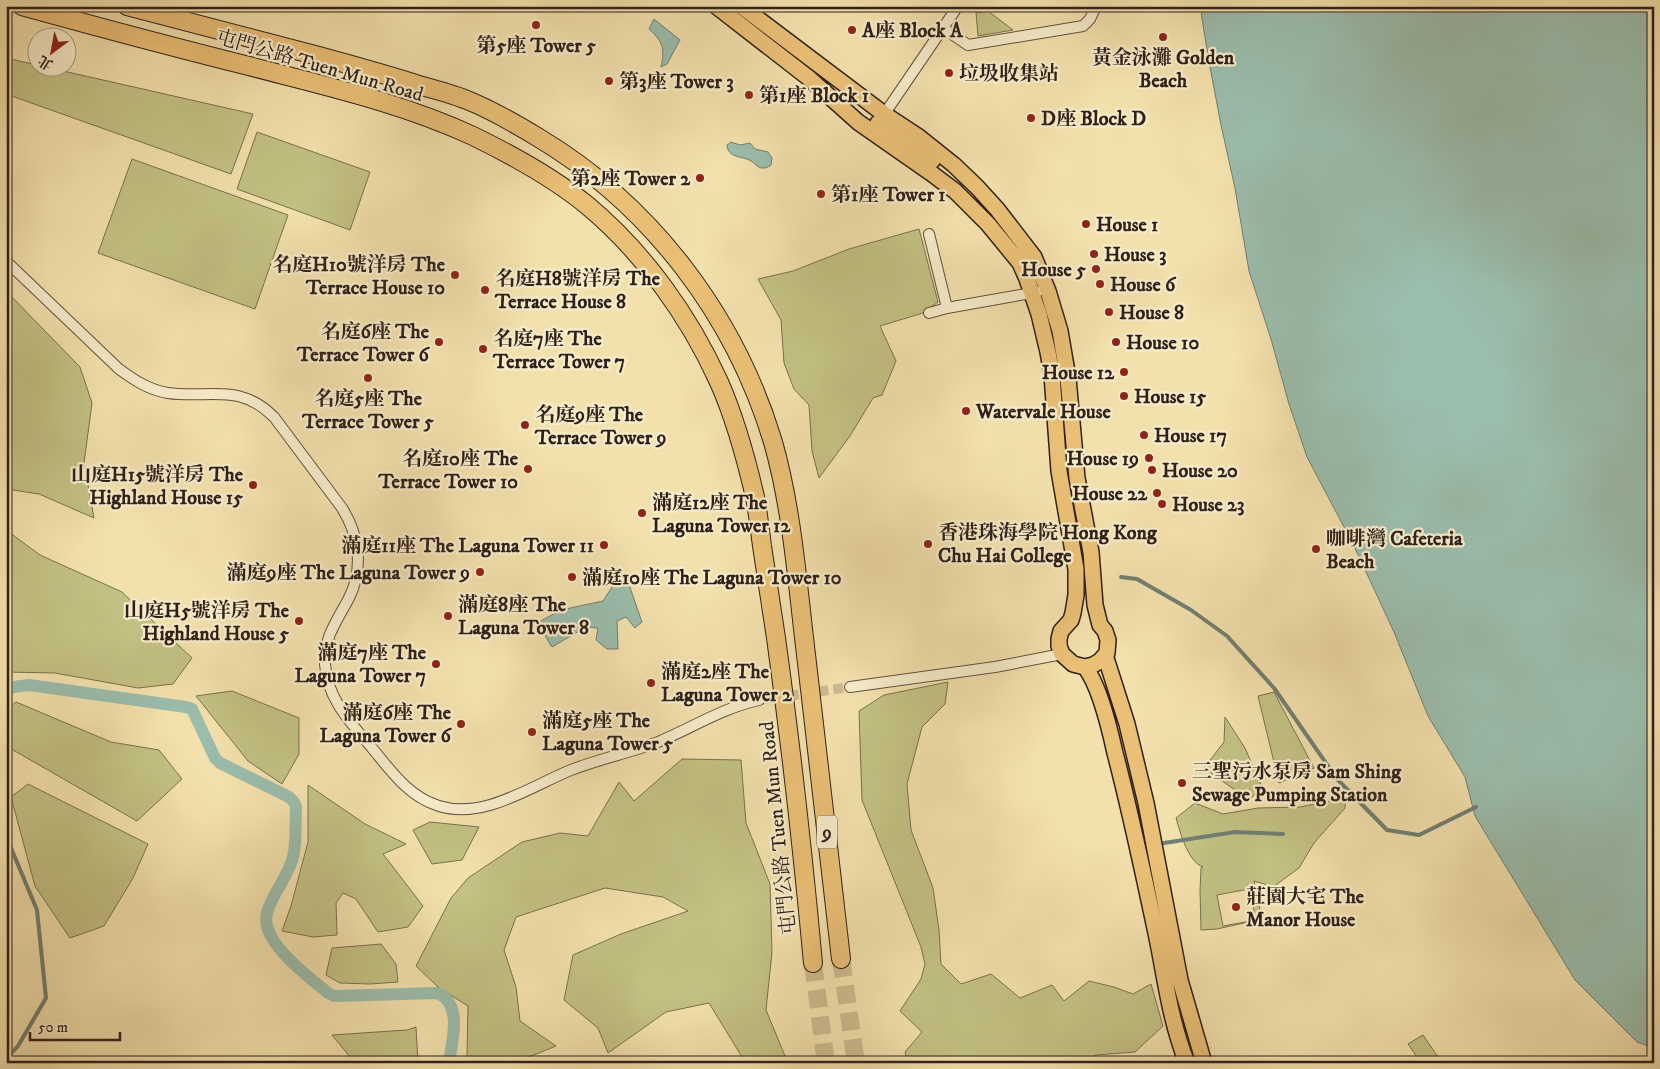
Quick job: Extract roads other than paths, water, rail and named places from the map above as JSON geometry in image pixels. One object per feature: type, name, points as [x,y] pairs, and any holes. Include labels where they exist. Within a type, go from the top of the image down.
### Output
[{"type":"highway","name":"屯門公路 Tuen Mun Road","points":[[22,6],[356,94],[415,113],[453,128],[496,148],[566,190],[590,208],[642,261],[674,302],[689,325],[719,382],[737,434],[756,501],[786,713],[804,863],[813,963]]},
{"type":"highway","name":"屯門公路 Tuen Mun Road","points":[[128,6],[369,69],[468,100],[511,120],[587,170],[619,196],[651,228],[680,262],[712,307],[737,352],[752,384],[773,443],[786,500],[841,959]]},
{"type":"main road","points":[[716,6],[810,79],[878,123],[932,147],[977,187],[1023,241],[1034,257],[1048,291],[1060,331],[1068,378],[1077,478],[1089,537],[1095,605],[1100,625]]},
{"type":"main road","points":[[742,6],[972,207],[1003,241],[1020,264],[1032,293],[1044,334],[1050,367],[1059,471],[1074,554],[1076,595],[1071,620],[1061,631],[1058,638],[1062,654],[1073,664],[1086,667],[1093,665],[1105,655],[1108,646],[1105,631],[1100,625],[1085,618],[1071,620]]},
{"type":"main road","points":[[1105,655],[1127,724],[1146,803],[1180,980],[1203,1060]]},
{"type":"main road","points":[[1086,667],[1093,679],[1122,779],[1139,849],[1168,1004],[1184,1062]]},
{"type":"street","points":[[878,123],[958,6]]},
{"type":"street","points":[[943,28],[968,45],[1083,26],[1090,19],[1096,6]]},
{"type":"street","points":[[928,234],[947,308]]},
{"type":"street","points":[[6,261],[119,369],[135,380],[151,389],[167,393],[225,393],[245,398],[260,405],[274,417],[342,508],[352,526],[357,545],[358,570],[354,587],[333,625],[327,642],[325,664],[332,695],[346,716],[398,779],[421,798],[440,807],[451,809],[468,810],[485,807],[575,768],[647,746],[726,709],[758,700]]},
{"type":"street","points":[[929,313],[947,308],[1048,291]]},
{"type":"street","points":[[850,687],[995,668],[1062,654]]},
{"type":"street","points":[[1184,1062],[1203,1060]]},
{"type":"waterway","points":[[1121,577],[1137,579],[1191,610],[1227,636],[1274,688],[1337,779],[1387,830],[1419,835],[1476,807]]},
{"type":"waterway","points":[[6,691],[13,687],[29,685],[192,709],[215,758],[220,763],[289,797],[296,807],[293,857],[288,872],[272,899],[267,913],[270,935],[287,958],[334,996],[438,993],[446,999],[451,1006],[453,1014],[454,1024],[449,1063]]},
{"type":"waterway","points":[[1164,843],[1235,832],[1283,834]]},
{"type":"waterway","points":[[6,836],[37,910],[46,998],[18,1046],[6,1059]]},
{"type":"tunnel","points":[[759,700],[850,687]]},
{"type":"tunnel","points":[[841,959],[856,1063]]},
{"type":"tunnel","points":[[813,963],[826,1063]]},
{"type":"place","name":"第5座 Tower 5","points":[[536,25]]},
{"type":"place","name":"A座 Block A","points":[[852,30]]},
{"type":"place","name":"黃金泳灘 Golden Beach","points":[[1163,37]]},
{"type":"place","name":"垃圾收集站","points":[[949,73]]},
{"type":"place","name":"第3座 Tower 3","points":[[609,81]]},
{"type":"place","name":"第1座 Block 1","points":[[749,95]]},
{"type":"place","name":"D座 Block D","points":[[1031,118]]},
{"type":"place","name":"第2座 Tower 2","points":[[700,178]]},
{"type":"place","name":"第1座 Tower 1","points":[[821,194]]},
{"type":"place","name":"House 1","points":[[1086,224]]},
{"type":"place","name":"House 3","points":[[1094,254]]},
{"type":"place","name":"House 5","points":[[1096,269]]},
{"type":"place","name":"名庭H10號洋房 The Terrace House 10","points":[[455,275]]},
{"type":"place","name":"House 6","points":[[1100,284]]},
{"type":"place","name":"名庭H8號洋房 The Terrace House 8","points":[[485,290]]},
{"type":"place","name":"House 8","points":[[1109,312]]},
{"type":"place","name":"名庭6座 The Terrace Tower 6","points":[[439,342]]},
{"type":"place","name":"House 10","points":[[1116,342]]},
{"type":"place","name":"名庭7座 The Terrace Tower 7","points":[[483,349]]},
{"type":"place","name":"House 12","points":[[1124,372]]},
{"type":"place","name":"名庭5座 The Terrace Tower 5","points":[[368,378]]},
{"type":"place","name":"House 15","points":[[1124,396]]},
{"type":"place","name":"Watervale House","points":[[966,411]]},
{"type":"place","name":"名庭9座 The Terrace Tower 9","points":[[525,425]]},
{"type":"place","name":"House 17","points":[[1144,435]]},
{"type":"place","name":"House 19","points":[[1149,458]]},
{"type":"place","name":"名庭10座 The Terrace Tower 10","points":[[528,469]]},
{"type":"place","name":"House 20","points":[[1152,470]]},
{"type":"place","name":"山庭H15號洋房 The Highland House 15","points":[[253,485]]},
{"type":"place","name":"House 22","points":[[1157,493]]},
{"type":"place","name":"House 23","points":[[1162,504]]},
{"type":"place","name":"滿庭12座 The Laguna Tower 12","points":[[642,513]]},
{"type":"place","name":"香港珠海學院 Hong Kong Chu Hai College","points":[[928,544]]},
{"type":"place","name":"滿庭11座 The Laguna Tower 11","points":[[604,545]]},
{"type":"place","name":"咖啡灣 Cafeteria Beach","points":[[1316,549]]},
{"type":"place","name":"滿庭9座 The Laguna Tower 9","points":[[480,572]]},
{"type":"place","name":"滿庭10座 The Laguna Tower 10","points":[[572,577]]},
{"type":"place","name":"滿庭8座 The Laguna Tower 8","points":[[448,616]]},
{"type":"place","name":"山庭H5號洋房 The Highland House 5","points":[[299,621]]},
{"type":"place","name":"滿庭7座 The Laguna Tower 7","points":[[436,664]]},
{"type":"place","name":"滿庭2座 The Laguna Tower 2","points":[[651,683]]},
{"type":"place","name":"滿庭6座 The Laguna Tower 6","points":[[461,724]]},
{"type":"place","name":"滿庭5座 The Laguna Tower 5","points":[[532,732]]},
{"type":"place","name":"三聖污水泵房 Sam Shing Sewage Pumping Station","points":[[1182,783]]},
{"type":"place","name":"莊園大宅 The Manor House","points":[[1236,907]]}]
